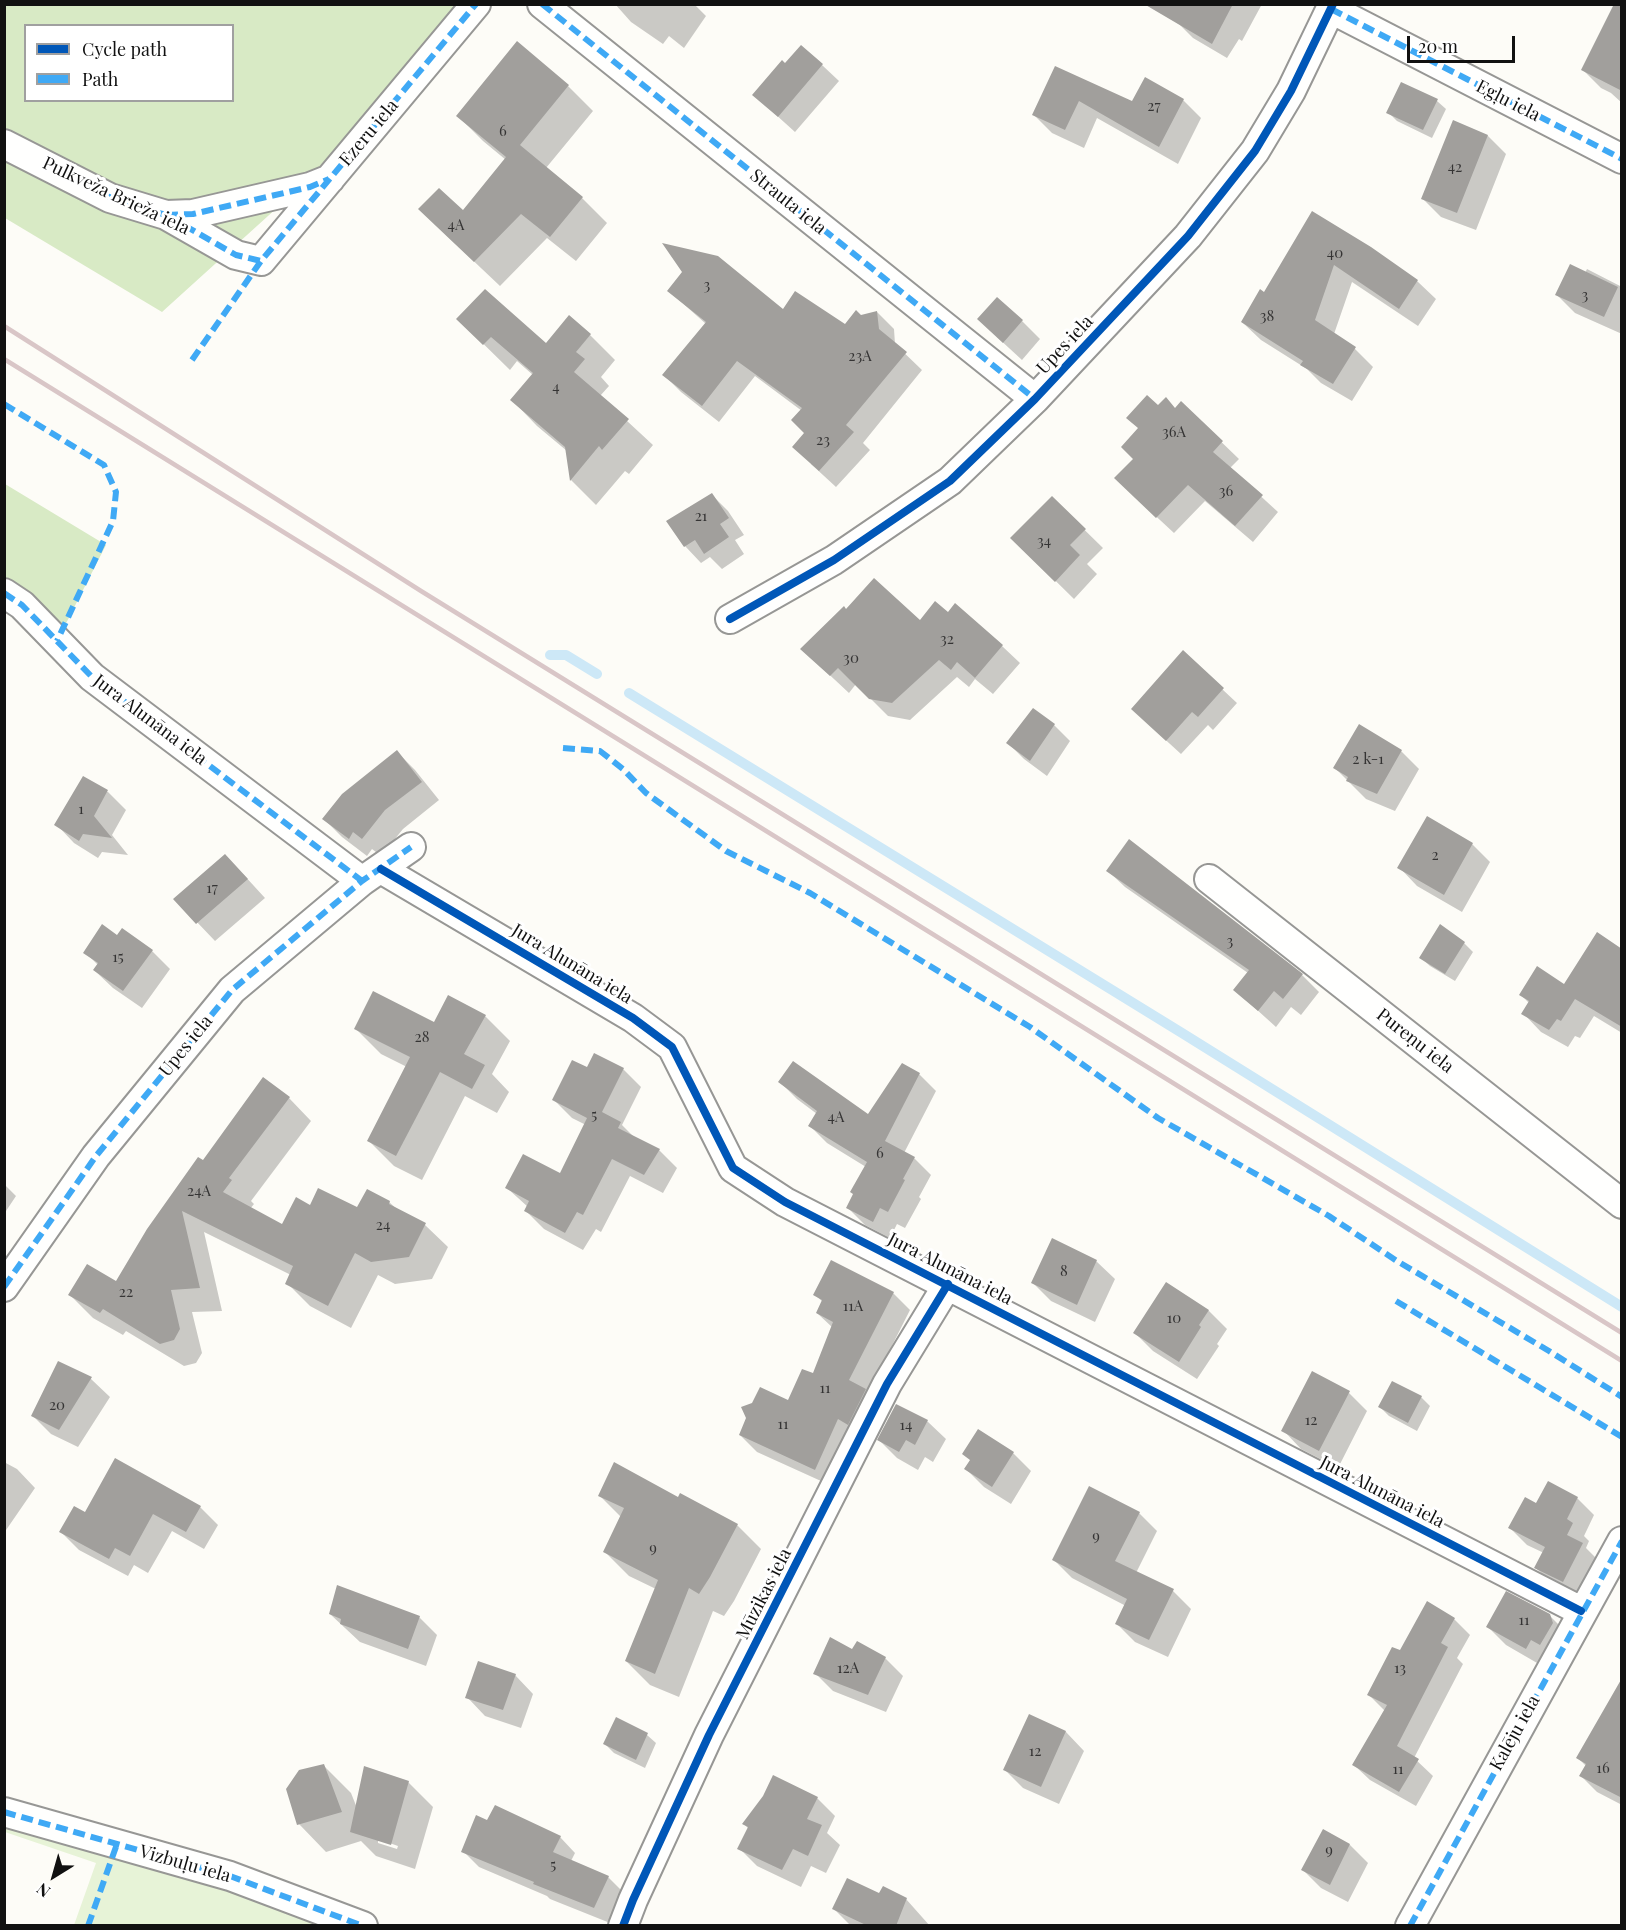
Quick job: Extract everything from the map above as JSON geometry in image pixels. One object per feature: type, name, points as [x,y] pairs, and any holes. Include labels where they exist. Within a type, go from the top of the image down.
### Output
[{"type":"street","name":"Ezeru iela","points":[[261,261],[476,4]]},
{"type":"street","name":"Strauta iela","points":[[542,4],[1035,399]]},
{"type":"street","name":"Upes iela","points":[[730,619],[834,560],[950,481],[1035,399],[1188,236],[1248,159],[1291,91],[1332,7]]},
{"type":"street","name":"Egļu iela","points":[[1332,7],[1622,159]]},
{"type":"street","name":"Pulkveža Brieža iela","points":[[4,144],[110,198],[165,215],[236,255],[261,261]]},
{"type":"street","points":[[165,215],[193,213],[310,187],[330,179]]},
{"type":"street","name":"Jura Alunāna iela","points":[[4,593],[22,605],[92,677],[371,875],[633,1018],[672,1047],[732,1168],[785,1202],[1581,1611]]},
{"type":"street","name":"Upes iela","points":[[4,1287],[96,1156],[232,990],[371,875],[411,846]]},
{"type":"street","name":"Pureņu iela","points":[[1209,879],[1622,1204]]},
{"type":"street","name":"Mūzikas iela","points":[[623,1926],[709,1735],[887,1384],[948,1284]]},
{"type":"street","name":"Kalēju iela","points":[[1410,1926],[1581,1611],[1622,1541]]},
{"type":"street","name":"Vizbuļu iela","points":[[4,1812],[230,1876],[363,1926]]},
{"type":"green space","points":[[5,5],[461,5],[353,139],[162,312],[5,218]]},
{"type":"green space","points":[[5,484],[106,545],[57,641],[5,593]]},
{"type":"green space","points":[[5,1822],[234,1888],[331,1925],[74,1925],[96,1863],[5,1832]]},
{"type":"building","points":[[1144,4],[1233,4],[1212,44]]},
{"type":"building","points":[[1614,4],[1622,4],[1622,91],[1581,70]]},
{"type":"building","points":[[517,41],[569,85],[520,145],[583,197],[550,237],[521,214],[474,262],[418,209],[439,188],[463,210],[506,157],[456,116]]},
{"type":"building","points":[[801,45],[823,64],[778,117],[752,95],[782,60],[785,63]]},
{"type":"building","points":[[1055,66],[1132,101],[1145,77],[1184,99],[1159,147],[1079,101],[1065,130],[1032,115]]},
{"type":"building","points":[[1401,82],[1438,99],[1423,130],[1386,113]]},
{"type":"building","points":[[1453,120],[1488,135],[1457,213],[1421,199]]},
{"type":"building","points":[[1312,211],[1371,247],[1418,280],[1399,309],[1334,265],[1315,320],[1356,347],[1333,384],[1300,365],[1303,361],[1241,322],[1260,289],[1264,292]]},
{"type":"building","points":[[662,243],[718,256],[783,309],[795,291],[845,324],[856,310],[861,315],[877,311],[879,329],[907,352],[846,425],[854,432],[819,471],[792,447],[804,433],[791,420],[802,408],[737,361],[702,406],[662,375],[706,322],[667,291],[682,272]]},
{"type":"building","points":[[1570,264],[1618,287],[1604,317],[1555,295]]},
{"type":"building","points":[[485,289],[546,343],[569,315],[591,334],[576,352],[585,359],[574,372],[629,419],[602,450],[599,446],[570,481],[565,447],[510,400],[533,373],[491,337],[483,345],[456,319]]},
{"type":"building","points":[[997,297],[1023,320],[1003,343],[977,319]]},
{"type":"building","points":[[1147,395],[1158,405],[1166,397],[1175,408],[1181,401],[1223,441],[1213,452],[1263,495],[1235,526],[1188,485],[1156,518],[1114,478],[1133,459],[1121,447],[1138,428],[1126,418]]},
{"type":"building","points":[[712,493],[729,518],[720,524],[729,537],[704,554],[695,540],[684,547],[666,521]]},
{"type":"building","points":[[1052,496],[1086,529],[1070,545],[1080,555],[1055,582],[1010,538]]},
{"type":"building","points":[[874,578],[920,620],[935,601],[948,612],[955,603],[1003,645],[975,678],[957,662],[951,670],[939,660],[892,703],[869,699],[838,668],[830,676],[800,649],[844,606],[846,609]]},
{"type":"building","points":[[1183,650],[1224,688],[1198,717],[1192,712],[1166,741],[1131,709]]},
{"type":"building","points":[[1033,708],[1055,724],[1030,761],[1006,743]]},
{"type":"building","points":[[1359,724],[1402,750],[1377,794],[1346,781],[1348,777],[1333,768]]},
{"type":"building","points":[[397,750],[422,782],[385,810],[362,839],[353,832],[349,839],[322,819],[342,794]]},
{"type":"building","points":[[83,776],[108,790],[94,816],[112,838],[83,834],[79,841],[54,825]]},
{"type":"building","points":[[1427,816],[1473,843],[1444,895],[1397,868]]},
{"type":"building","points":[[1129,839],[1303,974],[1283,999],[1274,991],[1258,1011],[1233,990],[1249,970],[1106,871]]},
{"type":"building","points":[[225,854],[248,879],[196,924],[173,899]]},
{"type":"building","points":[[102,924],[117,935],[122,928],[153,950],[123,991],[93,970],[98,963],[83,953]]},
{"type":"building","points":[[1440,924],[1465,942],[1445,974],[1419,958]]},
{"type":"building","points":[[1597,932],[1622,949],[1622,1027],[1575,999],[1561,1021],[1557,1019],[1549,1030],[1521,1014],[1529,1001],[1519,995],[1537,966],[1564,984]]},
{"type":"building","points":[[373,991],[434,1022],[448,995],[486,1015],[464,1054],[485,1065],[472,1089],[440,1072],[396,1156],[367,1141],[410,1057],[354,1029]]},
{"type":"building","points":[[594,1053],[624,1068],[602,1112],[621,1122],[618,1128],[660,1149],[644,1175],[612,1159],[583,1215],[577,1212],[565,1233],[524,1211],[529,1201],[505,1188],[523,1154],[560,1173],[587,1118],[552,1100],[572,1060],[587,1067]]},
{"type":"building","points":[[793,1061],[868,1114],[902,1063],[920,1073],[885,1141],[915,1157],[888,1212],[880,1208],[873,1222],[846,1208],[853,1194],[850,1192],[867,1162],[808,1126],[817,1111],[778,1082]]},
{"type":"building","points":[[263,1077],[290,1097],[229,1178],[232,1180],[223,1192],[282,1224],[296,1197],[310,1205],[318,1188],[357,1207],[367,1189],[390,1201],[389,1204],[426,1223],[409,1257],[371,1262],[355,1253],[328,1306],[285,1284],[293,1266],[182,1211],[200,1288],[171,1290],[180,1329],[174,1340],[160,1344],[103,1309],[100,1313],[68,1295],[87,1264],[116,1281],[147,1229],[198,1157],[203,1160]]},
{"type":"building","points":[[1052,1238],[1097,1260],[1077,1305],[1031,1283]]},
{"type":"building","points":[[831,1260],[894,1292],[849,1380],[866,1389],[848,1425],[838,1419],[815,1470],[739,1435],[746,1418],[741,1407],[752,1403],[760,1387],[788,1400],[802,1369],[813,1373],[833,1322],[816,1313],[822,1300],[813,1295]]},
{"type":"building","points":[[1166,1282],[1209,1310],[1179,1362],[1133,1333]]},
{"type":"building","points":[[58,1361],[92,1377],[59,1430],[31,1416]]},
{"type":"building","points":[[1312,1371],[1350,1391],[1319,1451],[1281,1431]]},
{"type":"building","points":[[1392,1381],[1422,1396],[1408,1423],[1378,1407]]},
{"type":"building","points":[[896,1404],[928,1420],[915,1445],[906,1440],[899,1452],[877,1440]]},
{"type":"building","points":[[978,1429],[1014,1452],[992,1487],[964,1469],[970,1460],[962,1454]]},
{"type":"building","points":[[115,1458],[201,1506],[186,1532],[153,1514],[130,1556],[115,1548],[109,1559],[59,1532],[74,1506],[85,1512]]},
{"type":"building","points":[[614,1462],[678,1497],[680,1493],[738,1524],[699,1594],[689,1588],[655,1674],[625,1661],[658,1580],[603,1552],[624,1508],[598,1496]]},
{"type":"building","points":[[1548,1481],[1578,1497],[1567,1519],[1573,1523],[1567,1535],[1583,1543],[1563,1582],[1534,1568],[1545,1547],[1508,1528],[1525,1497],[1536,1503]]},
{"type":"building","points":[[1089,1486],[1140,1512],[1115,1561],[1174,1589],[1149,1640],[1115,1624],[1127,1599],[1052,1560]]},
{"type":"building","points":[[337,1585],[420,1616],[408,1649],[340,1624],[341,1619],[329,1614]]},
{"type":"building","points":[[1506,1591],[1550,1614],[1553,1623],[1540,1645],[1531,1640],[1526,1649],[1486,1627]]},
{"type":"building","points":[[1427,1601],[1455,1618],[1441,1643],[1448,1647],[1397,1746],[1419,1759],[1399,1792],[1352,1765],[1387,1705],[1367,1695],[1392,1647],[1400,1650]]},
{"type":"building","points":[[830,1637],[852,1649],[857,1641],[886,1657],[868,1695],[813,1674]]},
{"type":"building","points":[[478,1661],[516,1674],[503,1710],[465,1698]]},
{"type":"building","points":[[1622,1678],[1622,1798],[1579,1776],[1586,1764],[1576,1758]]},
{"type":"building","points":[[1029,1714],[1066,1731],[1041,1787],[1003,1770]]},
{"type":"building","points":[[616,1717],[648,1733],[636,1760],[603,1744]]},
{"type":"building","points":[[324,1764],[342,1812],[297,1825],[286,1789],[299,1770]]},
{"type":"building","points":[[364,1766],[409,1781],[391,1845],[350,1832]]},
{"type":"building","points":[[773,1775],[818,1797],[807,1819],[822,1825],[808,1856],[793,1849],[782,1870],[737,1849],[748,1827],[742,1824],[763,1796]]},
{"type":"building","points":[[495,1805],[561,1836],[553,1852],[609,1876],[594,1908],[461,1852],[476,1815],[487,1820]]},
{"type":"building","points":[[1323,1829],[1350,1844],[1330,1885],[1301,1870]]},
{"type":"building","points":[[847,1878],[879,1893],[883,1886],[907,1898],[896,1926],[868,1926],[832,1909]]},
{"type":"waterway","points":[[550,655],[566,655],[597,674]]},
{"type":"waterway","points":[[629,693],[1622,1307]]},
{"type":"railway","points":[[4,326],[421,591],[1622,1333]]},
{"type":"railway","points":[[4,359],[1622,1361]]},
{"type":"marked path","points":[[192,360],[261,261],[476,4]]},
{"type":"marked path","points":[[542,4],[1035,399]]},
{"type":"marked path","points":[[1331,9],[1622,159]]},
{"type":"marked path","points":[[166,215],[193,214],[310,187],[329,179]]},
{"type":"marked path","points":[[101,193],[120,202],[166,215],[236,255],[261,261]]},
{"type":"marked path","points":[[4,404],[104,465],[116,492],[113,521],[57,641]]},
{"type":"marked path","points":[[4,593],[22,605],[92,677],[362,881]]},
{"type":"marked path","points":[[563,748],[600,751],[623,769],[646,793],[726,851],[810,893],[1030,1027],[1158,1118],[1329,1216],[1397,1261],[1622,1397]]},
{"type":"marked path","points":[[4,1287],[96,1156],[232,990],[362,881],[411,847]]},
{"type":"marked path","points":[[1396,1301],[1622,1437]]},
{"type":"marked path","points":[[1410,1926],[1622,1541]]},
{"type":"marked path","points":[[4,1812],[230,1876],[363,1926]]},
{"type":"marked path","points":[[88,1926],[117,1844]]},
{"type":"cycle path","points":[[730,619],[834,560],[950,481],[1035,399],[1188,236],[1255,151],[1291,91],[1333,4]]},
{"type":"cycle path","points":[[381,869],[633,1018],[672,1047],[733,1168],[785,1202],[1581,1611]]},
{"type":"cycle path","points":[[623,1926],[709,1735],[887,1384],[948,1284]]}]
